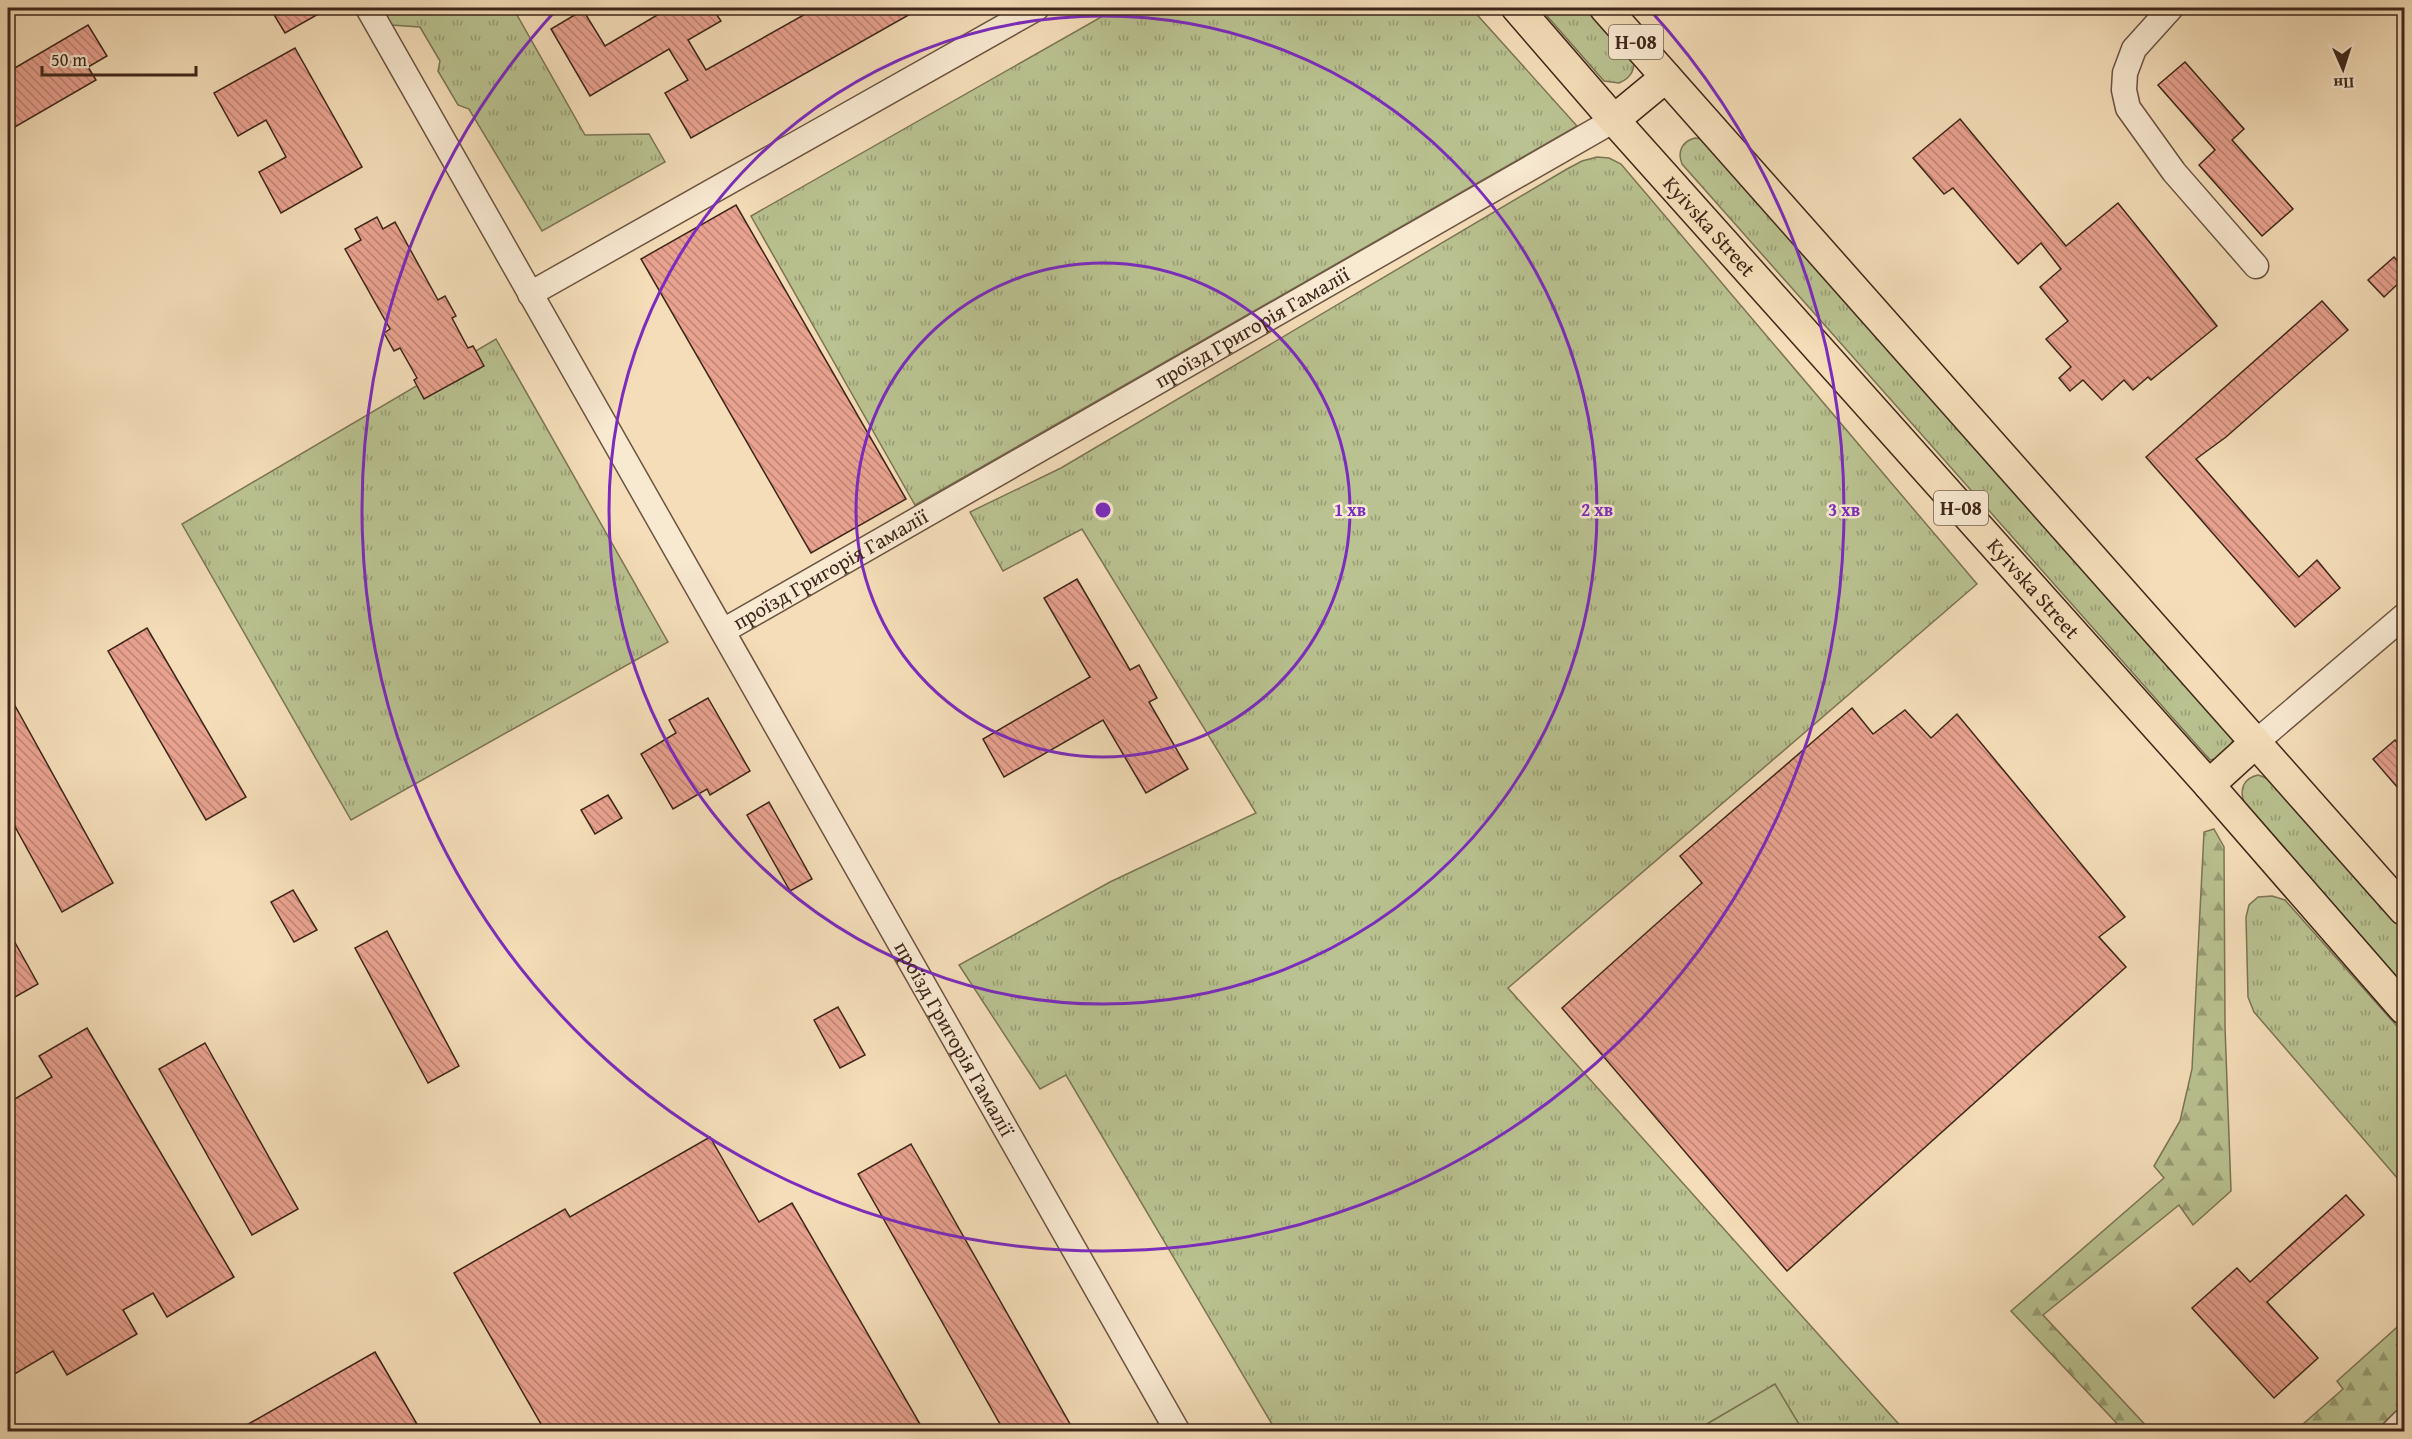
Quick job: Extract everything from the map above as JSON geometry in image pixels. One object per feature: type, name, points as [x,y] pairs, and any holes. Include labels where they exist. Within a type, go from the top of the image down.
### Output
[{"type":"main road","name":"Kyivska Street","points":[[1516,8],[2209,785],[2404,1009]]},
{"type":"main road","name":"Н-08","points":[[1605,8],[2404,910]]},
{"type":"main road","points":[[1614,120],[1666,77]]},
{"type":"main road","points":[[2209,785],[2255,743]]},
{"type":"street","points":[[368,8],[723,631]]},
{"type":"street","points":[[530,294],[1037,8]]},
{"type":"street","points":[[2171,8],[2134,49],[2125,73],[2124,90],[2128,108],[2174,172],[2256,266]]},
{"type":"street","name":"проїзд Григорія Гамалії","points":[[1178,1431],[723,631],[1614,120]]},
{"type":"street","points":[[2255,743],[2404,616]]},
{"type":"street","points":[[2393,1431],[2404,1421]]},
{"type":"green space","points":[[381,8],[513,8],[585,135],[649,134],[665,162],[542,231],[469,109],[458,105],[438,71],[440,61],[420,27],[391,25]]},
{"type":"green space","points":[[1117,8],[1471,8],[1577,126],[915,505],[751,216]]},
{"type":"green space","points":[[1540,8],[1589,8],[1633,57],[1633,70],[1627,79],[1619,83],[1604,81]]},
{"type":"green space","points":[[1695,138],[1702,139],[2233,739],[2225,753],[2210,760],[1682,164],[1680,151],[1684,144]]},
{"type":"green space","points":[[1597,157],[1609,158],[1621,164],[1977,584],[1508,988],[1905,1431],[1803,1431],[1774,1385],[1695,1431],[1276,1431],[1066,1075],[1040,1089],[959,965],[1110,882],[1256,813],[1082,529],[1003,571],[970,512],[1061,468],[1567,169],[1582,161]]},
{"type":"green space","points":[[496,339],[668,642],[351,820],[182,524]]},
{"type":"green space","points":[[2258,775],[2269,779],[2404,931],[2404,985],[2244,802],[2242,793],[2246,781]]},
{"type":"green space","points":[[2214,829],[2224,847],[2225,1027],[2231,1191],[2193,1225],[2179,1205],[2043,1315],[2151,1431],[2124,1431],[2011,1311],[2164,1178],[2154,1166],[2180,1121],[2192,1069],[2204,832]]},
{"type":"green space","points":[[2272,896],[2285,900],[2404,1034],[2404,1186],[2254,1012],[2248,997],[2246,917],[2249,905],[2258,897]]},
{"type":"green space","points":[[2404,1321],[2404,1407],[2378,1431],[2294,1432],[2343,1389],[2337,1381]]},
{"type":"green space","points":[[1775,1384],[1803,1431],[1695,1431]]},
{"type":"building","points":[[270,8],[329,8],[285,33]]},
{"type":"building","points":[[669,8],[712,8],[721,21],[688,40],[706,70],[816,8],[921,8],[691,138],[665,93],[688,80],[669,49],[590,96],[551,29],[583,10],[605,46]]},
{"type":"building","points":[[88,25],[107,56],[88,67],[96,80],[8,131],[8,72]]},
{"type":"building","points":[[295,48],[362,167],[281,213],[259,172],[286,157],[266,120],[238,136],[214,93]]},
{"type":"building","points":[[2185,62],[2244,129],[2232,140],[2293,209],[2262,236],[2199,165],[2215,150],[2158,85]]},
{"type":"building","points":[[1960,119],[2066,246],[2118,203],[2217,326],[2151,380],[2148,377],[2133,390],[2124,380],[2102,400],[2083,380],[2070,391],[2059,378],[2071,367],[2046,339],[2068,321],[2040,287],[2061,269],[2041,243],[2018,264],[1953,188],[1944,194],[1913,158]]},
{"type":"building","points":[[736,205],[906,499],[811,553],[641,259]]},
{"type":"building","points":[[377,217],[383,229],[395,222],[438,300],[445,296],[456,316],[452,318],[468,348],[473,346],[484,366],[424,399],[414,380],[417,378],[400,348],[394,351],[384,333],[390,329],[345,249],[361,240],[355,229]]},
{"type":"building","points":[[2394,257],[2404,269],[2404,278],[2384,297],[2368,280]]},
{"type":"building","points":[[2322,301],[2348,330],[2226,437],[2196,459],[2299,577],[2317,560],[2340,588],[2295,627],[2146,457]]},
{"type":"building","points":[[1077,579],[1130,670],[1139,665],[1157,698],[1149,702],[1188,769],[1146,793],[1103,720],[1004,777],[983,739],[1090,677],[1044,598]]},
{"type":"building","points":[[147,628],[246,797],[206,820],[108,651]]},
{"type":"building","points":[[8,693],[113,883],[62,912],[8,814]]},
{"type":"building","points":[[708,698],[750,771],[710,795],[707,789],[673,809],[641,754],[676,733],[669,720]]},
{"type":"building","points":[[1852,708],[1873,734],[1905,710],[1931,738],[1957,714],[2125,917],[2099,937],[2126,967],[1787,1271],[1562,1008],[1702,883],[1680,856]]},
{"type":"building","points":[[2395,740],[2404,750],[2404,795],[2373,759]]},
{"type":"building","points":[[608,795],[622,818],[595,834],[581,810]]},
{"type":"building","points":[[769,802],[812,879],[790,891],[747,815]]},
{"type":"building","points":[[293,890],[317,930],[294,942],[271,902]]},
{"type":"building","points":[[8,930],[38,984],[8,1001]]},
{"type":"building","points":[[387,931],[459,1066],[428,1083],[355,948]]},
{"type":"building","points":[[838,1007],[865,1055],[840,1068],[814,1020]]},
{"type":"building","points":[[87,1028],[234,1277],[167,1317],[153,1293],[123,1310],[137,1334],[67,1375],[53,1351],[8,1378],[8,1103],[52,1077],[39,1056]]},
{"type":"building","points":[[205,1043],[298,1209],[252,1235],[159,1069]]},
{"type":"building","points":[[710,1137],[759,1222],[792,1203],[924,1431],[545,1431],[454,1273],[565,1209],[570,1217]]},
{"type":"building","points":[[911,1144],[1074,1431],[1004,1431],[858,1174]]},
{"type":"building","points":[[2346,1195],[2364,1215],[2267,1302],[2318,1358],[2274,1398],[2192,1308],[2237,1268],[2250,1282]]},
{"type":"building","points":[[375,1352],[421,1431],[236,1431]]}]
